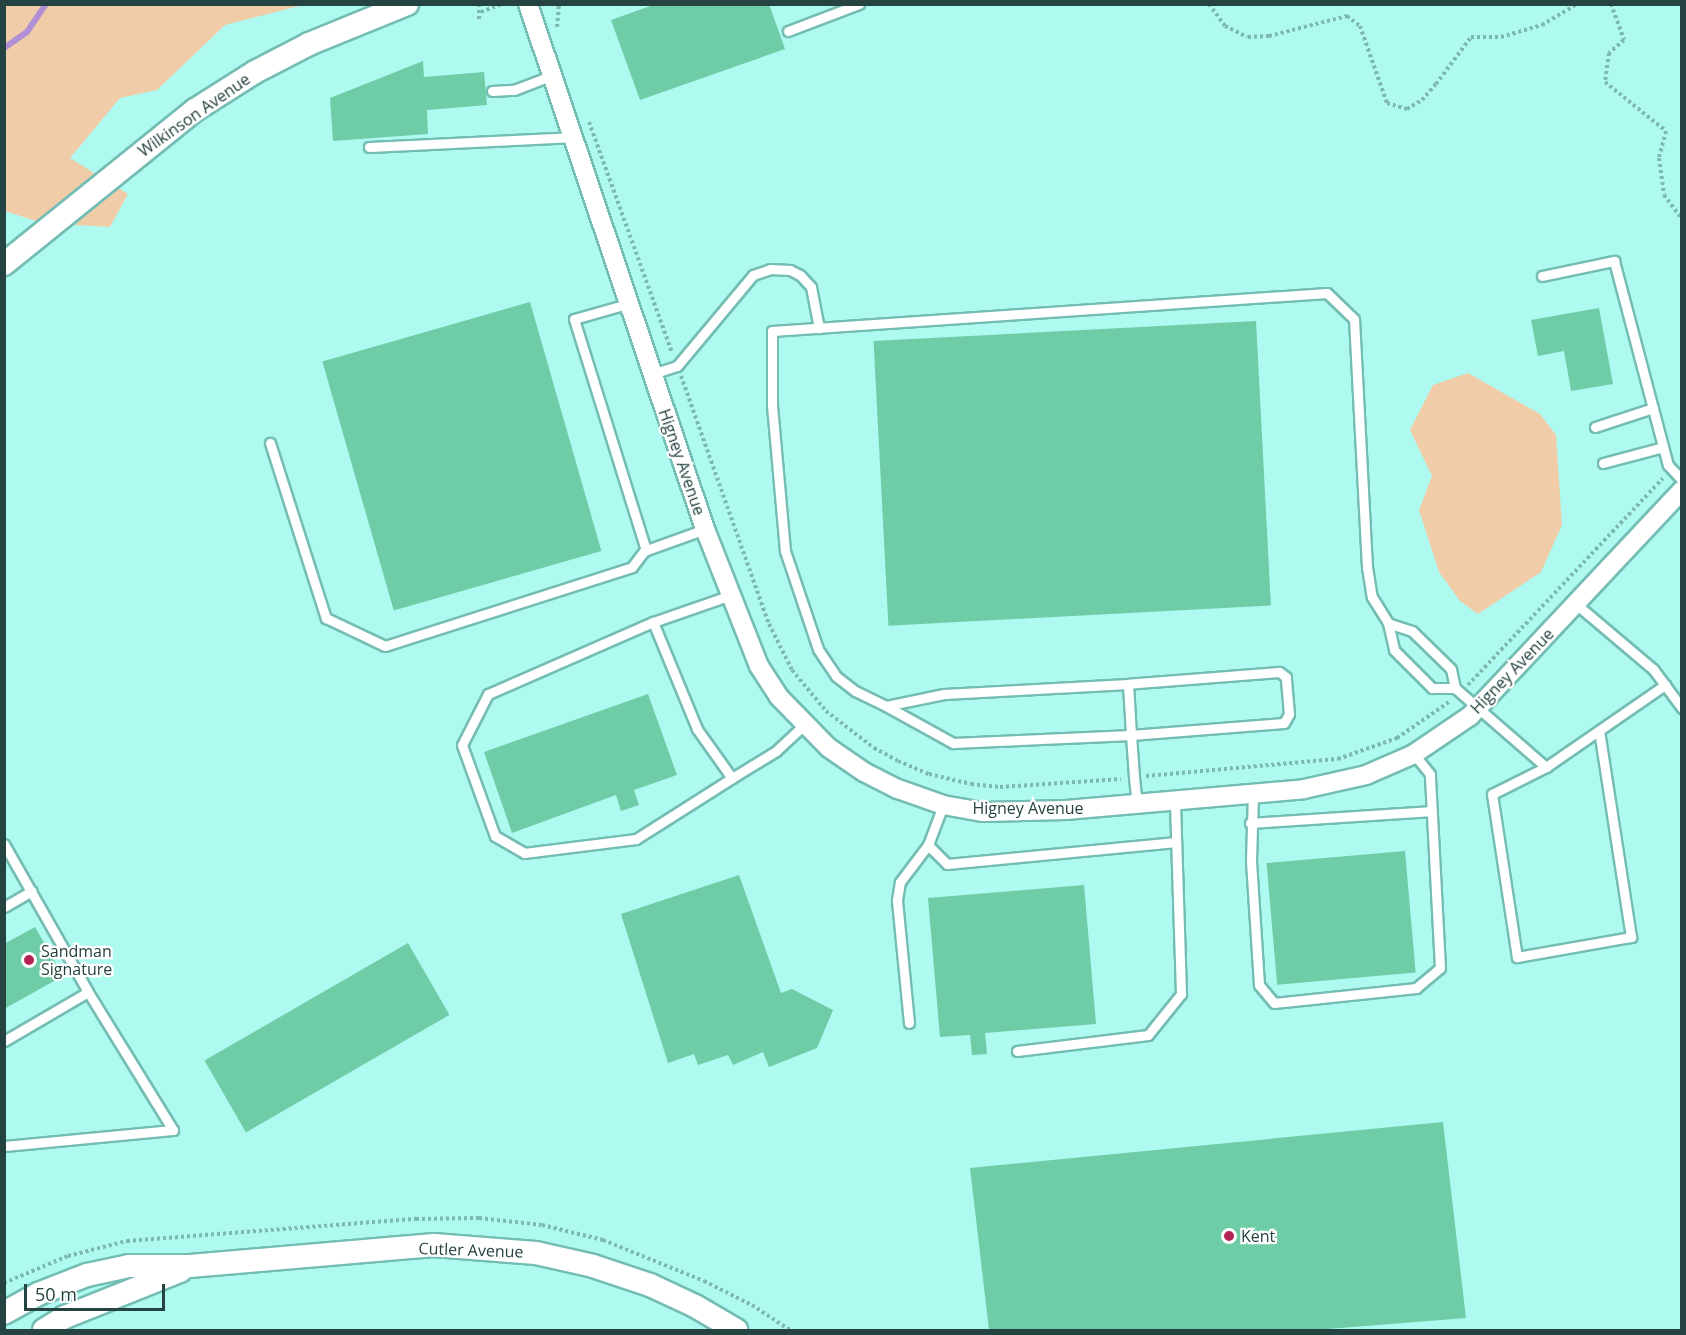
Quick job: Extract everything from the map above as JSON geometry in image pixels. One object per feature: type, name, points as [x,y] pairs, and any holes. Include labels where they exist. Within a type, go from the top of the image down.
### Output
[{"type":"street","name":"Wilkinson Avenue","points":[[4,264],[195,110],[255,72],[309,44],[407,4]]},
{"type":"street","name":"Higney Avenue","points":[[528,4],[627,304],[705,529],[759,666],[779,697],[829,748],[864,772],[898,789],[943,806],[983,812],[1065,810],[1304,789],[1366,775],[1414,754],[1479,707],[1682,490]]},
{"type":"street","name":"Cutler Avenue","points":[[4,1313],[38,1294],[87,1275],[129,1266],[190,1266],[434,1245],[497,1248],[536,1253],[593,1266],[650,1285],[695,1306],[736,1330]]},
{"type":"street","name":"Cutler Avenue","points":[[44,1330],[65,1317],[190,1266]]},
{"type":"lane","points":[[788,31],[859,4]]},
{"type":"lane","points":[[492,91],[514,90],[551,76]]},
{"type":"lane","points":[[369,147],[571,137]]},
{"type":"lane","points":[[1542,276],[1614,261],[1668,465],[1682,480]]},
{"type":"lane","points":[[652,374],[677,366],[753,275],[770,269],[790,270],[800,275],[812,287],[819,328]]},
{"type":"lane","points":[[886,706],[944,694],[1128,684],[1279,672],[1286,677],[1289,714],[1284,723],[1131,735],[953,744],[855,691],[836,676],[818,649],[785,552],[772,405],[772,331],[1327,293],[1354,319],[1367,567],[1372,597],[1388,623],[1394,650],[1432,688],[1457,690],[1546,767]]},
{"type":"lane","points":[[627,304],[574,319],[646,550]]},
{"type":"lane","points":[[1595,427],[1653,408]]},
{"type":"lane","points":[[270,444],[326,618],[386,646],[632,567],[646,550],[705,529]]},
{"type":"lane","points":[[1603,463],[1663,447]]},
{"type":"lane","points":[[731,595],[653,622],[488,694],[462,745],[495,836],[524,853],[636,838],[776,752],[804,725]]},
{"type":"lane","points":[[1576,604],[1653,669],[1682,708]]},
{"type":"lane","points":[[653,622],[697,729],[732,778]]},
{"type":"lane","points":[[1388,623],[1412,631],[1452,669],[1457,690]]},
{"type":"lane","points":[[1128,684],[1137,804]]},
{"type":"lane","points":[[1599,731],[1631,937],[1517,957],[1492,794],[1546,767],[1665,686]]},
{"type":"lane","points":[[1253,794],[1254,816],[1250,823],[1259,985],[1275,1003],[1416,988],[1440,968],[1430,774],[1414,754]]},
{"type":"lane","points":[[1017,1051],[1148,1035],[1180,994],[1174,800]]},
{"type":"lane","points":[[909,1023],[897,900],[900,882],[928,845],[943,806]]},
{"type":"lane","points":[[1250,823],[1432,811]]},
{"type":"lane","points":[[928,845],[947,864],[1176,842]]},
{"type":"lane","points":[[4,844],[88,992],[173,1130],[4,1146]]},
{"type":"lane","points":[[4,907],[32,891]]},
{"type":"lane","points":[[4,1041],[88,992]]},
{"type":"path","points":[[479,4],[481,12],[479,21]]},
{"type":"path","points":[[481,12],[502,4]]},
{"type":"path","points":[[557,30],[559,4]]},
{"type":"path","points":[[1209,4],[1225,26],[1248,37],[1269,36],[1347,16],[1360,26],[1387,103],[1407,109],[1422,100],[1471,37],[1501,37],[1542,25],[1577,4]]},
{"type":"path","points":[[1611,4],[1624,40],[1609,53],[1605,81],[1666,131],[1659,158],[1664,195],[1682,219]]},
{"type":"path","points":[[587,115],[769,624],[792,670],[826,711],[874,748],[929,774],[1000,788],[1338,759],[1397,738],[1417,727],[1457,690],[1491,663],[1666,476]]},
{"type":"shaded area","points":[[5,5],[303,5],[225,25],[157,90],[120,98],[70,158],[128,194],[110,227],[42,223],[5,211]]},
{"type":"shaded area","points":[[1468,373],[1540,414],[1556,435],[1562,525],[1541,572],[1478,614],[1460,601],[1439,572],[1419,510],[1432,476],[1410,430],[1433,385]]},
{"type":"building","points":[[656,4],[769,4],[785,49],[640,100],[611,20]]},
{"type":"building","points":[[423,61],[424,77],[484,72],[487,105],[427,110],[428,134],[333,141],[330,98]]},
{"type":"building","points":[[530,302],[601,551],[394,611],[322,362]]},
{"type":"building","points":[[1599,308],[1613,384],[1571,391],[1564,351],[1538,356],[1531,320]]},
{"type":"building","points":[[1256,321],[1271,606],[888,626],[874,341]]},
{"type":"building","points":[[648,694],[677,775],[634,790],[639,805],[621,811],[616,795],[512,833],[484,752]]},
{"type":"building","points":[[1405,851],[1416,973],[1277,985],[1267,863]]},
{"type":"building","points":[[739,875],[781,993],[792,989],[833,1010],[817,1048],[769,1067],[763,1052],[733,1065],[728,1055],[698,1065],[694,1054],[668,1063],[621,914]]},
{"type":"building","points":[[1084,885],[1096,1024],[985,1033],[987,1054],[972,1055],[970,1035],[940,1037],[928,898]]},
{"type":"building","name":"Sandman Signature","points":[[35,927],[63,976],[4,1009],[4,944]]},
{"type":"building","points":[[408,943],[450,1015],[246,1132],[204,1060]]},
{"type":"building","points":[[1443,1122],[1466,1318],[1315,1330],[989,1330],[970,1168]]},
{"type":"waterway","points":[[4,48],[27,32],[46,4]]},
{"type":"place","name":"Sandman Signature","points":[[29,960]]},
{"type":"place","name":"Kent","points":[[1229,1236]]}]
